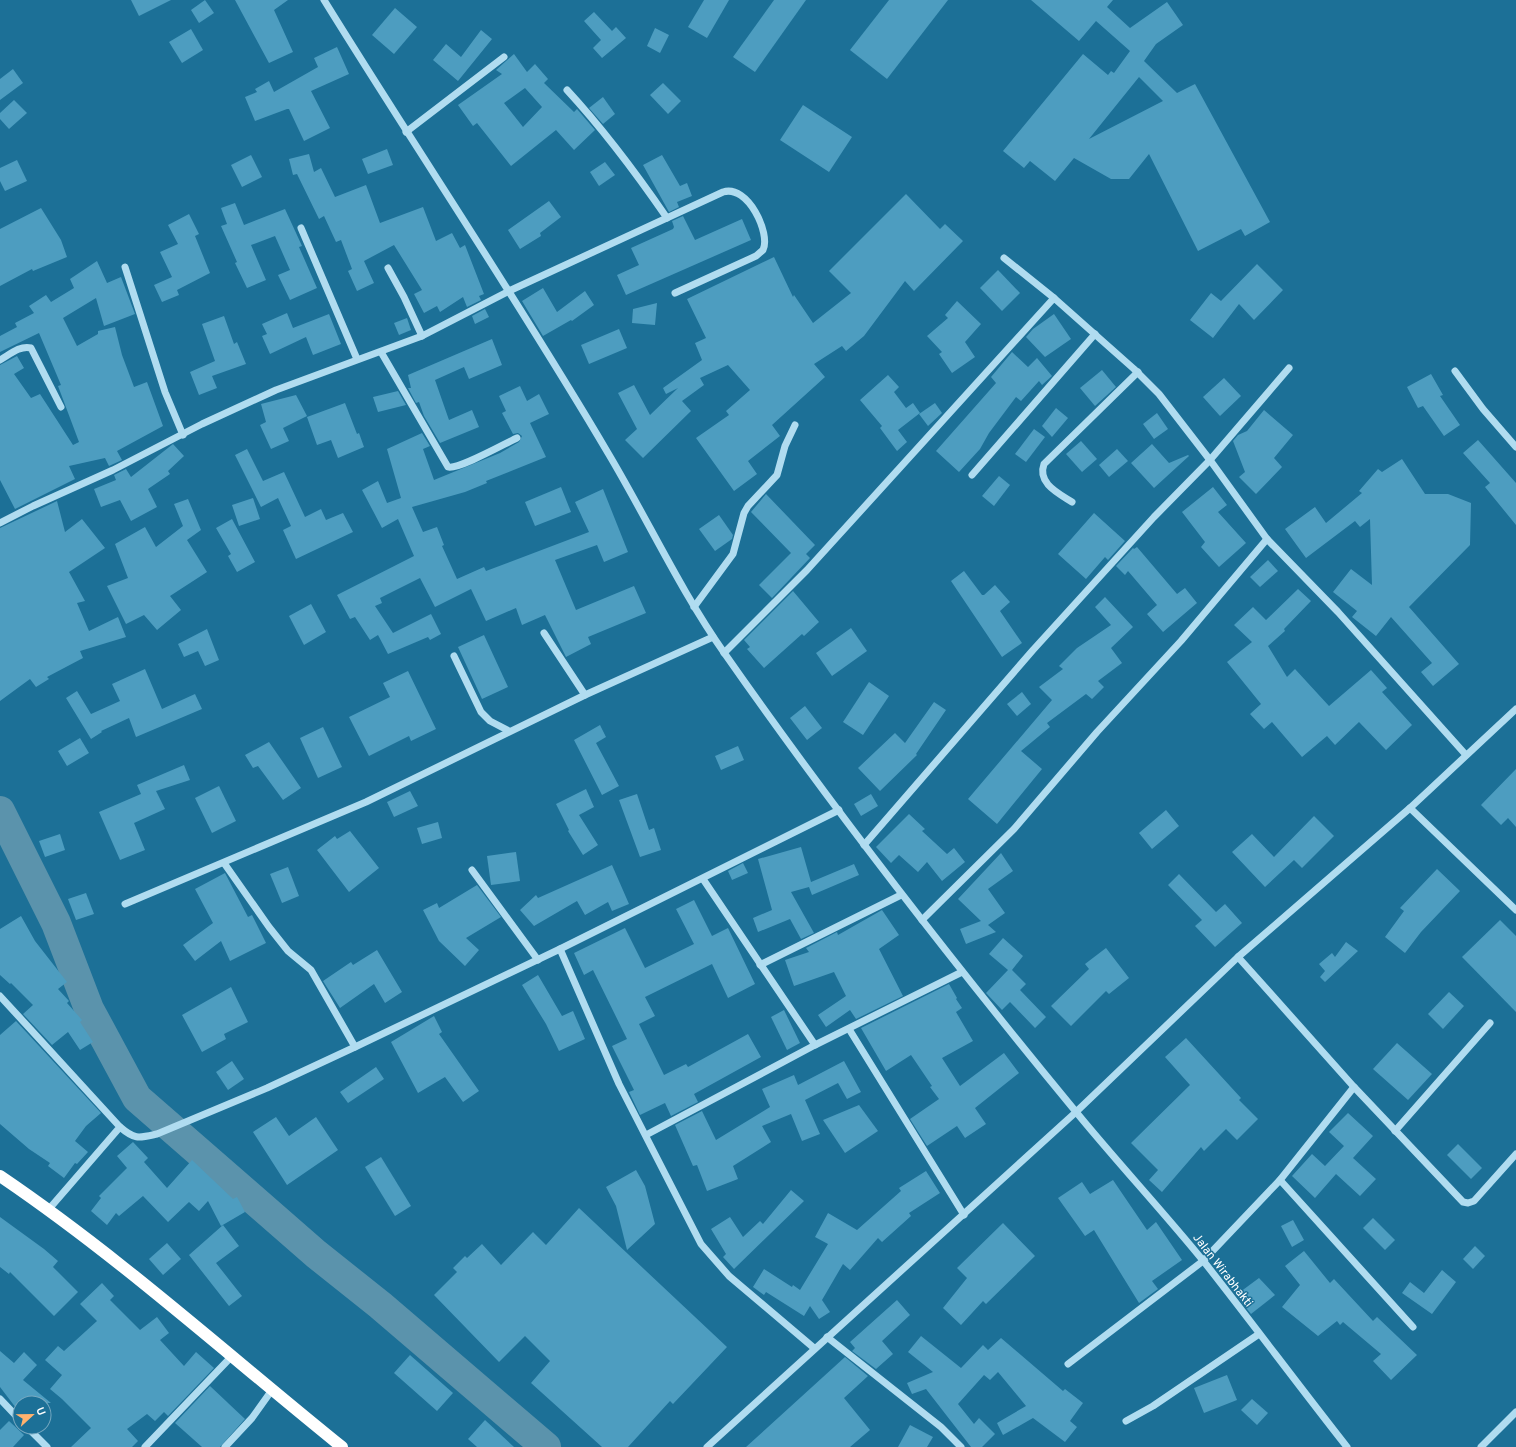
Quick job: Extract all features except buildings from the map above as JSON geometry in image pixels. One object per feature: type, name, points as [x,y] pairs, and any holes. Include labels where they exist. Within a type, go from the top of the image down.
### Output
[{"type":"highway","points":[[0,1176],[49,1209],[146,1284],[342,1447]]},
{"type":"street","name":"Jalan Wirabhakti","points":[[324,0],[406,132],[509,291],[610,456],[694,607],[724,653],[901,895],[1076,1112],[1203,1261],[1347,1447]]},
{"type":"street","points":[[406,132],[504,57]]},
{"type":"street","points":[[567,90],[630,164],[667,218]]},
{"type":"street","points":[[0,523],[33,506],[113,470],[202,424],[276,390],[358,358],[381,352],[422,336],[509,291],[730,190],[742,194],[749,201],[760,224],[764,240],[763,250],[756,256],[675,293]]},
{"type":"street","points":[[301,228],[358,358]]},
{"type":"street","points":[[1004,258],[1054,298],[1138,372],[1159,394],[1210,460],[1267,539],[1338,612],[1466,756]]},
{"type":"street","points":[[125,267],[165,392],[183,434]]},
{"type":"street","points":[[388,268],[404,297],[422,336]]},
{"type":"street","points":[[724,653],[807,570],[1054,298]]},
{"type":"street","points":[[972,475],[1095,334]]},
{"type":"street","points":[[0,360],[19,349],[26,347],[31,348],[61,407]]},
{"type":"street","points":[[381,352],[448,467],[451,468],[465,463],[518,438]]},
{"type":"street","points":[[864,844],[1033,650],[1154,518],[1210,460],[1289,368]]},
{"type":"street","points":[[1455,371],[1483,409],[1516,447]]},
{"type":"street","points":[[1072,502],[1054,491],[1045,482],[1042,470],[1044,464],[1138,372]]},
{"type":"street","points":[[694,607],[733,554],[744,513],[748,506],[777,474],[786,446],[795,425]]},
{"type":"street","points":[[922,920],[1014,830],[1097,732],[1181,641],[1267,539]]},
{"type":"street","points":[[544,633],[585,695]]},
{"type":"street","points":[[125,904],[366,802],[509,731],[713,637]]},
{"type":"street","points":[[454,656],[481,712],[490,720],[509,731]]},
{"type":"street","points":[[708,1447],[827,1336],[964,1215],[1076,1112],[1238,957],[1410,808],[1516,709]]},
{"type":"street","points":[[1410,808],[1516,910]]},
{"type":"street","points":[[0,996],[129,1135],[138,1138],[157,1134],[268,1088],[355,1047],[538,960],[839,810]]},
{"type":"street","points":[[224,863],[269,927],[288,951],[311,970],[355,1047]]},
{"type":"street","points":[[472,870],[538,960]]},
{"type":"street","points":[[703,879],[815,1045]]},
{"type":"street","points":[[760,965],[901,895]]},
{"type":"street","points":[[560,949],[619,1084],[701,1244],[729,1276],[814,1348]]},
{"type":"street","points":[[1238,957],[1354,1087],[1463,1202],[1468,1203],[1474,1201],[1516,1154]]},
{"type":"street","points":[[646,1135],[815,1045],[962,972]]},
{"type":"street","points":[[1395,1131],[1490,1023]]},
{"type":"street","points":[[849,1029],[964,1215]]},
{"type":"street","points":[[1068,1364],[1203,1261],[1280,1180],[1354,1087]]},
{"type":"street","points":[[49,1209],[120,1127]]},
{"type":"street","points":[[1280,1180],[1413,1327]]},
{"type":"street","points":[[1126,1420],[1153,1406],[1259,1334]]},
{"type":"street","points":[[827,1336],[941,1427],[961,1447]]},
{"type":"street","points":[[145,1447],[232,1356]]},
{"type":"street","points":[[225,1447],[252,1418],[272,1390]]},
{"type":"street","points":[[0,1399],[12,1412]]},
{"type":"street","points":[[1481,1447],[1516,1412]]},
{"type":"street","points":[[35,1435],[47,1447]]},
{"type":"waterway","points":[[0,811],[56,923],[89,1009],[137,1098],[316,1254],[380,1305],[546,1447]]}]
